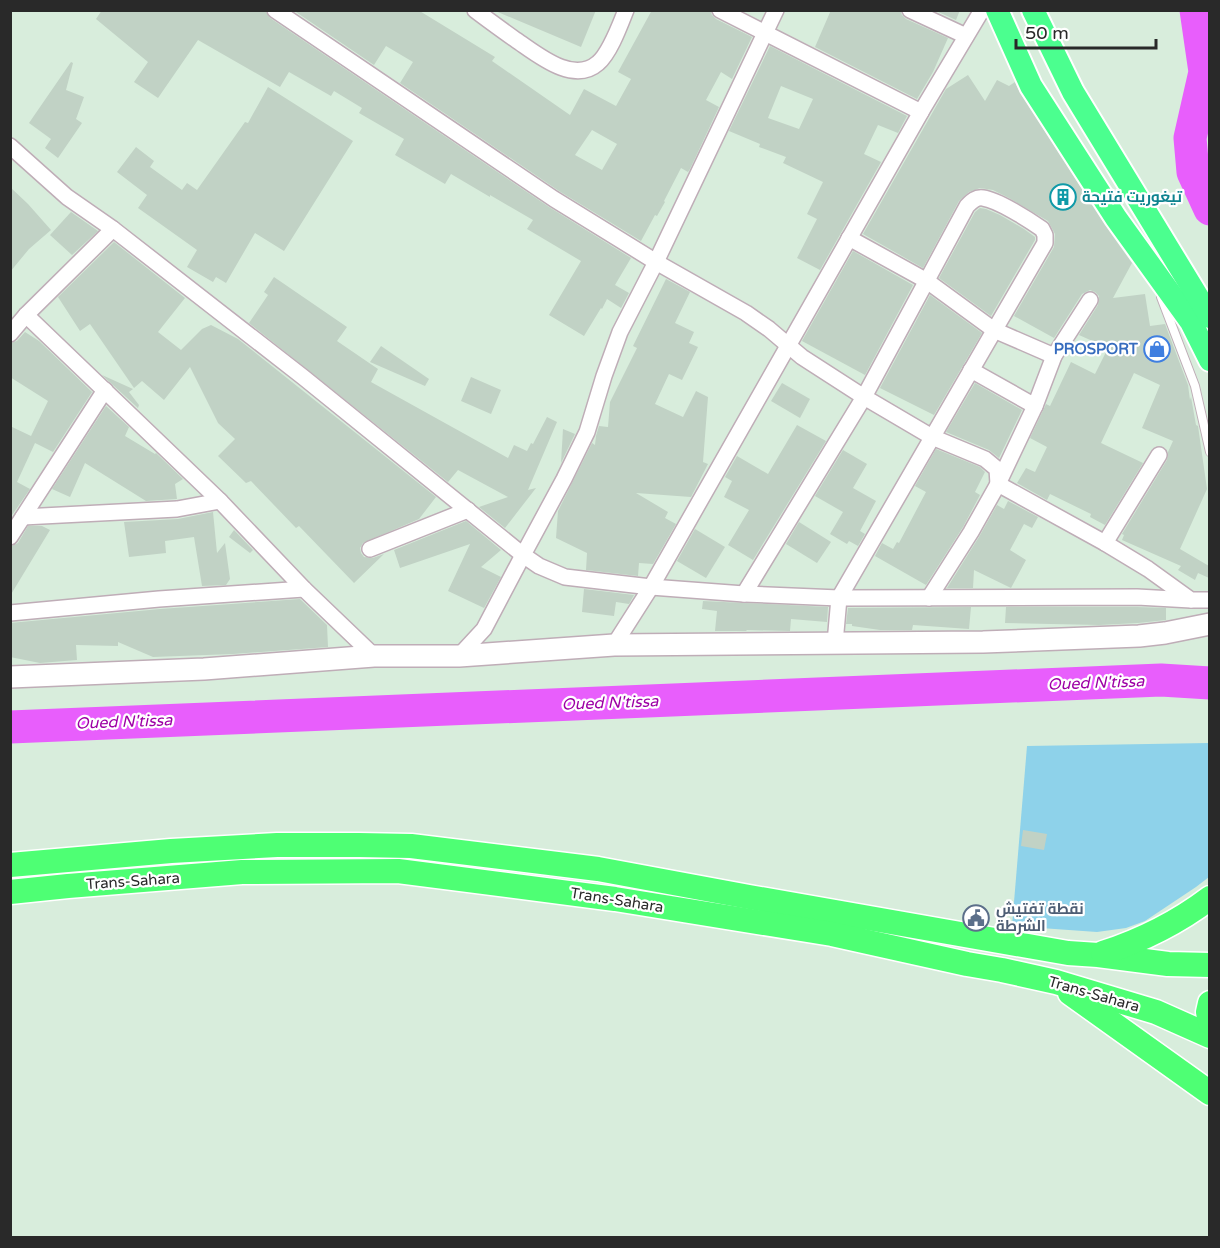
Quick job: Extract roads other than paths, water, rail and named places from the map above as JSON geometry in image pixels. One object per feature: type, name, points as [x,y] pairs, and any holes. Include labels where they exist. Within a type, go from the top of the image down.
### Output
[{"type":"highway","name":"Trans-Sahara","points":[[10,865],[171,851],[277,845],[411,846],[598,869],[1068,953],[1168,964],[1209,965]]},
{"type":"highway","name":"Trans-Sahara","points":[[10,892],[242,872],[398,871],[615,899],[821,932],[1056,982],[1156,1012],[1209,1036]]},
{"type":"highway","points":[[1098,955],[1162,930],[1192,912],[1209,898]]},
{"type":"highway","points":[[967,964],[971,936]]},
{"type":"highway","points":[[1056,982],[1209,1093]]},
{"type":"highway","points":[[1209,1003],[1209,1022]]},
{"type":"main road","points":[[997,10],[1031,86],[1116,218],[1191,322],[1209,360]]},
{"type":"main road","points":[[1033,10],[1073,92],[1209,317]]},
{"type":"main road","points":[[10,677],[204,669],[374,656],[459,656],[614,645],[983,642],[1139,636],[1209,624]]},
{"type":"street","points":[[275,10],[554,200],[746,313],[769,328],[802,357],[864,397],[932,437],[985,459],[997,469],[998,484]]},
{"type":"street","points":[[475,10],[549,63],[566,69],[582,70],[598,63],[606,54],[626,10]]},
{"type":"street","points":[[720,10],[921,112]]},
{"type":"street","points":[[459,656],[483,629],[564,479],[587,432],[620,332],[656,262],[776,10]]},
{"type":"street","points":[[910,10],[966,36]]},
{"type":"street","points":[[614,645],[651,587],[981,10]]},
{"type":"street","points":[[10,146],[67,197],[113,229],[303,377],[523,555],[539,566],[565,577],[651,587],[839,598],[1137,597],[1209,600]]},
{"type":"street","points":[[744,594],[864,397],[967,206],[973,200],[981,198],[1000,204],[1042,229],[1045,243],[839,598],[835,643]]},
{"type":"street","points":[[10,334],[26,315],[113,229]]},
{"type":"street","points":[[849,238],[927,282],[994,330],[1054,356]]},
{"type":"street","points":[[929,598],[998,484],[1035,406],[1054,356],[1089,300]]},
{"type":"street","points":[[26,315],[220,501],[304,589],[374,656]]},
{"type":"street","points":[[971,370],[1035,406]]},
{"type":"street","points":[[10,537],[105,390]]},
{"type":"street","points":[[1105,543],[1160,455]]},
{"type":"street","points":[[998,484],[1105,543],[1148,569],[1191,600]]},
{"type":"street","points":[[23,517],[177,509],[220,501]]},
{"type":"street","points":[[370,549],[468,510]]},
{"type":"street","points":[[10,613],[159,599],[304,589]]},
{"type":"lane","points":[[1149,264],[1195,386],[1209,452]]},
{"type":"waterway","points":[[1196,10],[1205,72],[1190,138],[1193,172],[1210,209]]},
{"type":"waterway","name":"Oued N'tissa","points":[[10,727],[1161,680],[1210,683]]},
{"type":"place","name":"تيغوريت فتيحة","points":[[1063,197]]},
{"type":"place","name":"PROSPORT","points":[[1157,349]]},
{"type":"place","name":"نقطة تفتيش الشرطة","points":[[976,918]]}]
